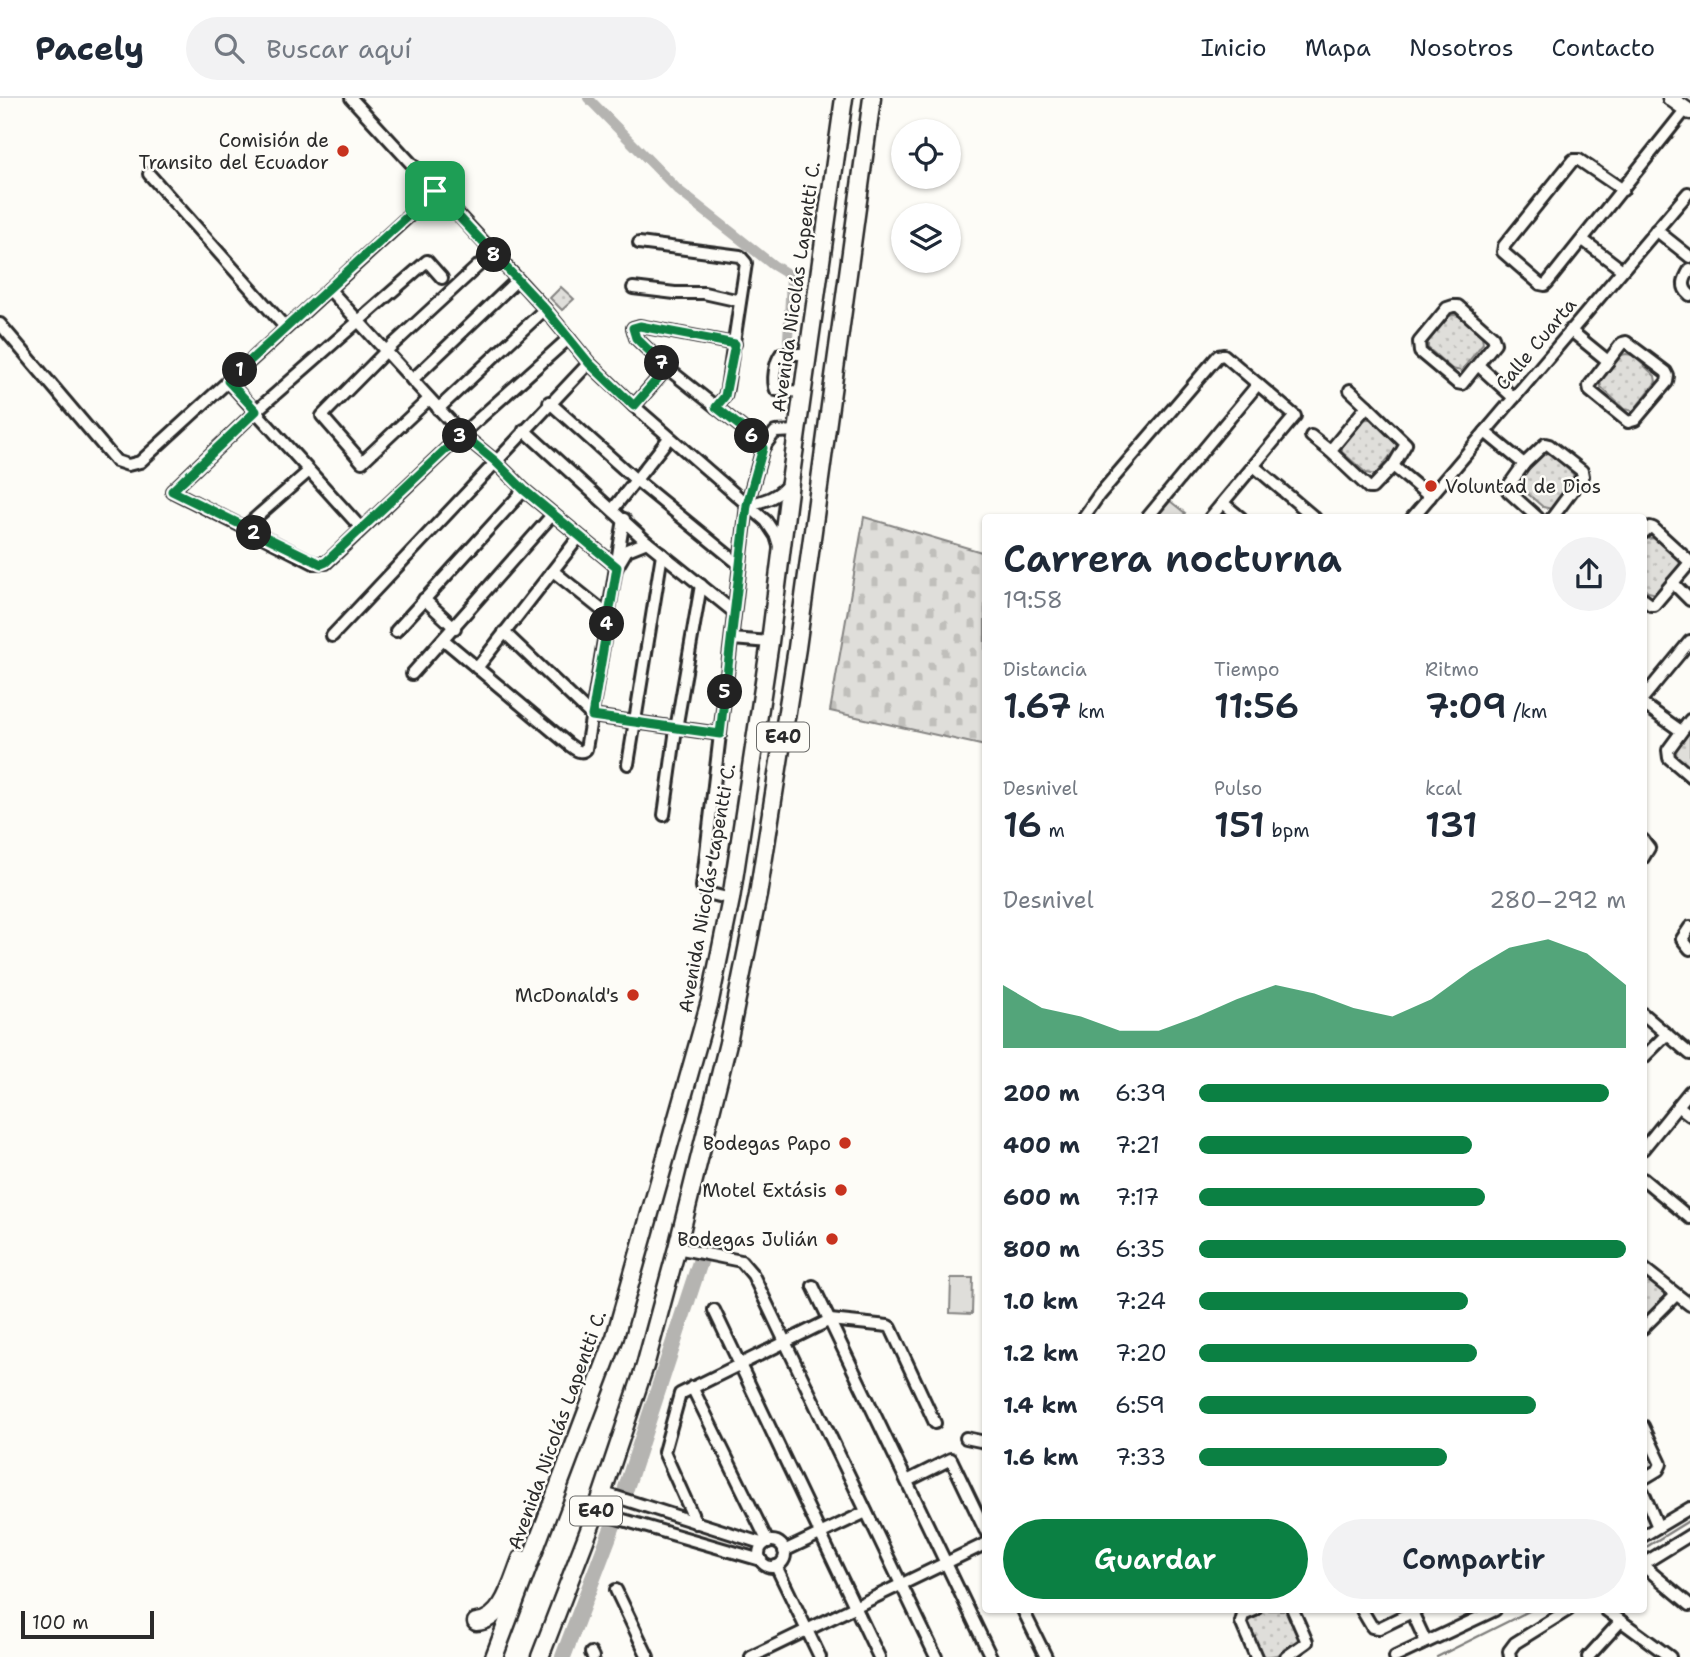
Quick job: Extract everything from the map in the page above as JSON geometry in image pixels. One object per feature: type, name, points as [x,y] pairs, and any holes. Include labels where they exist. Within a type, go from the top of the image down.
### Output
[{"type":"highway","name":"Avenida Nicolás Lapentti C.","points":[[494,1657],[615,1337],[698,1048],[731,899],[771,642],[790,482],[844,98]]},
{"type":"highway","name":"E40","points":[[540,1657],[596,1512],[645,1366],[728,1043],[758,895],[797,648],[872,98]]},
{"type":"highway","points":[[476,1622],[486,1622],[497,1612],[589,1410]]},
{"type":"main road","points":[[1670,98],[1688,111]]},
{"type":"street","points":[[351,98],[545,309],[589,363],[669,438],[766,521],[776,536],[781,552]]},
{"type":"street","points":[[1623,190],[1579,160],[1573,160],[1503,250],[1545,285],[1688,111]]},
{"type":"street","points":[[149,174],[285,327]]},
{"type":"street","points":[[0,324],[116,461],[128,465],[140,462],[435,191]]},
{"type":"street","name":"Calle Cuarta","points":[[1415,514],[1688,193]]},
{"type":"street","points":[[1656,230],[1690,257]]},
{"type":"street","points":[[1583,240],[1621,269]]},
{"type":"street","points":[[639,243],[743,257],[747,266],[735,344],[725,396],[716,407]]},
{"type":"street","points":[[429,398],[365,461],[360,461],[322,415],[386,351],[492,253]]},
{"type":"street","points":[[442,278],[427,261],[256,411],[172,491],[321,564],[569,338]]},
{"type":"street","points":[[1690,269],[1683,284],[1690,295]]},
{"type":"street","points":[[412,380],[517,280]]},
{"type":"street","points":[[633,288],[704,293],[740,301]]},
{"type":"street","points":[[329,289],[462,434],[524,490],[617,567]]},
{"type":"street","points":[[1458,306],[1493,337],[1495,343],[1479,366],[1462,384],[1457,383],[1420,352],[1419,342],[1447,308],[1458,306]]},
{"type":"street","points":[[438,409],[545,309]]},
{"type":"street","points":[[735,344],[640,326],[633,328],[636,338],[667,368],[760,442],[763,448]]},
{"type":"street","points":[[1570,330],[1608,361]]},
{"type":"street","points":[[1626,342],[1668,376],[1667,382],[1632,422],[1628,422],[1590,391],[1591,382],[1608,361],[1622,343],[1626,342]]},
{"type":"street","points":[[803,392],[776,390],[774,384],[781,354],[808,354]]},
{"type":"street","points":[[1086,514],[1218,356],[1224,355],[1295,416],[1213,514]]},
{"type":"street","points":[[332,636],[549,402],[589,363]]},
{"type":"street","points":[[1479,366],[1514,398]]},
{"type":"street","points":[[634,406],[667,368]]},
{"type":"street","points":[[228,381],[361,528]]},
{"type":"street","points":[[1150,514],[1258,384]]},
{"type":"street","points":[[1311,436],[1368,488],[1375,487],[1394,466],[1406,448],[1405,440],[1350,390]]},
{"type":"street","points":[[549,402],[636,480],[740,565]]},
{"type":"street","points":[[1330,451],[1367,406]]},
{"type":"street","points":[[524,430],[647,542],[734,612]]},
{"type":"street","points":[[731,899],[707,893],[702,887],[747,505],[763,448],[775,432],[798,431]]},
{"type":"street","points":[[1485,432],[1524,464]]},
{"type":"street","points":[[613,509],[669,438]]},
{"type":"street","points":[[1534,514],[1507,488],[1524,464],[1545,444],[1582,471],[1582,480],[1555,514]]},
{"type":"street","points":[[1394,466],[1430,496]]},
{"type":"street","points":[[1255,467],[1310,514]]},
{"type":"street","points":[[244,528],[309,471]]},
{"type":"street","points":[[747,505],[783,492],[790,482]]},
{"type":"street","points":[[396,631],[524,490]]},
{"type":"street","points":[[1223,503],[1236,514]]},
{"type":"street","points":[[412,674],[553,514]]},
{"type":"street","points":[[444,640],[580,752],[586,749],[624,519]]},
{"type":"street","points":[[1647,530],[1653,528],[1688,557],[1688,565],[1654,605],[1647,602]]},
{"type":"street","points":[[477,668],[579,537]]},
{"type":"street","points":[[617,567],[627,550],[647,542]]},
{"type":"street","points":[[628,764],[662,554]]},
{"type":"street","points":[[553,571],[608,615]]},
{"type":"street","points":[[1673,583],[1690,600]]},
{"type":"street","points":[[664,815],[701,585]]},
{"type":"street","points":[[424,599],[455,628]]},
{"type":"street","points":[[504,632],[592,716],[720,734]]},
{"type":"street","points":[[733,639],[771,642]]},
{"type":"street","points":[[1647,696],[1690,641]]},
{"type":"street","points":[[1647,704],[1681,731]]},
{"type":"street","points":[[1690,720],[1668,750],[1669,758],[1690,776]]},
{"type":"street","points":[[1690,927],[1682,939],[1690,949]]},
{"type":"street","points":[[1647,1017],[1690,1054]]},
{"type":"street","points":[[1647,1054],[1667,1034]]},
{"type":"street","points":[[1647,1144],[1690,1091]]},
{"type":"street","points":[[1678,1106],[1690,1115]]},
{"type":"street","points":[[1647,1182],[1690,1218]]},
{"type":"street","points":[[677,1248],[741,1261],[748,1267],[936,1657]]},
{"type":"street","points":[[1647,1271],[1690,1305]]},
{"type":"street","points":[[813,1286],[991,1657]]},
{"type":"street","points":[[1647,1324],[1676,1295]]},
{"type":"street","points":[[714,1310],[880,1657]]},
{"type":"street","points":[[696,1523],[664,1452],[680,1394],[830,1320],[891,1328],[935,1423]]},
{"type":"street","points":[[692,1387],[766,1543]]},
{"type":"street","points":[[1647,1434],[1661,1464],[1658,1470],[1647,1477]]},
{"type":"street","points":[[966,1438],[982,1441]]},
{"type":"street","points":[[907,1481],[951,1459],[982,1524]]},
{"type":"street","points":[[596,1512],[761,1560],[766,1565],[776,1566],[783,1560],[784,1551],[779,1543],[766,1543],[696,1523],[601,1492]]},
{"type":"street","points":[[1647,1501],[1658,1527]]},
{"type":"street","points":[[1647,1534],[1690,1508]]},
{"type":"street","points":[[784,1551],[866,1511]]},
{"type":"street","points":[[1647,1562],[1688,1541]]},
{"type":"street","points":[[761,1560],[759,1551],[766,1543]]},
{"type":"street","points":[[758,1655],[982,1545]]},
{"type":"street","points":[[776,1566],[820,1657]]},
{"type":"street","points":[[1647,1570],[1690,1605]]},
{"type":"street","points":[[616,1590],[648,1657]]},
{"type":"street","points":[[1025,1613],[1046,1657]]},
{"type":"street","points":[[1248,1613],[1243,1615],[1241,1622],[1256,1657]]},
{"type":"street","points":[[1286,1657],[1307,1642],[1294,1613]]},
{"type":"street","points":[[1364,1613],[1372,1627],[1379,1629],[1410,1613]]},
{"type":"street","points":[[1415,1613],[1426,1642]]},
{"type":"street","points":[[1395,1657],[1489,1613]]},
{"type":"street","points":[[1510,1657],[1509,1651],[1515,1643],[1563,1613]]},
{"type":"street","points":[[1610,1613],[1662,1655]]},
{"type":"street","points":[[1588,1657],[1620,1622]]},
{"type":"green space","points":[[561,287],[574,299],[562,310],[550,298]]},
{"type":"green space","points":[[1449,316],[1460,316],[1482,336],[1483,343],[1461,371],[1452,369],[1428,348],[1428,342]]},
{"type":"green space","points":[[1622,355],[1633,355],[1655,376],[1656,382],[1633,411],[1624,409],[1601,387],[1600,381]]},
{"type":"green space","points":[[1374,419],[1396,440],[1397,447],[1375,475],[1366,473],[1342,452],[1342,446],[1363,420]]},
{"type":"green space","points":[[1540,454],[1551,454],[1573,474],[1574,481],[1552,509],[1543,507],[1519,486],[1519,480]]},
{"type":"green space","points":[[1170,501],[1185,513],[1184,514],[1159,514]]},
{"type":"green space","points":[[864,517],[982,552],[982,745],[830,711]]},
{"type":"green space","points":[[1657,538],[1679,559],[1680,565],[1657,594],[1647,591],[1647,539]]},
{"type":"green space","points":[[1690,729],[1690,769],[1677,759],[1674,749]]},
{"type":"green space","points":[[1647,1277],[1667,1294],[1647,1314]]},
{"type":"green space","points":[[951,1278],[973,1278],[972,1314],[950,1313]]},
{"type":"green space","points":[[1647,1441],[1656,1460],[1655,1468],[1647,1473]]},
{"type":"green space","points":[[1257,1613],[1289,1613],[1301,1639],[1294,1648],[1283,1653],[1260,1657],[1245,1629],[1246,1619]]},
{"type":"waterway","points":[[588,98],[678,190],[773,265],[791,276],[788,340]]},
{"type":"waterway","points":[[626,1488],[701,1259]]},
{"type":"waterway","points":[[1647,1547],[1690,1520]]},
{"type":"waterway","points":[[563,1657],[614,1523]]},
{"type":"waterway","points":[[1437,1657],[1525,1613]]},
{"type":"place","name":"Comisión de Transito del Ecuador","points":[[343,151]]},
{"type":"place","name":"Voluntad de Dios","points":[[1431,486]]},
{"type":"place","name":"McDonald's","points":[[633,995]]},
{"type":"place","name":"Bodegas Papo","points":[[845,1143]]},
{"type":"place","name":"Motel Extásis","points":[[841,1190]]},
{"type":"place","name":"Bodegas Julián","points":[[832,1239]]},
{"type":"route","points":[[435,191],[545,309],[589,363],[634,406],[667,368],[636,338],[633,328],[640,326],[735,344],[725,396],[716,407],[760,442],[763,448],[747,505],[720,734],[592,716],[617,567],[524,490],[462,434],[321,564],[314,563],[172,491],[256,411],[228,381],[435,191]]}]
